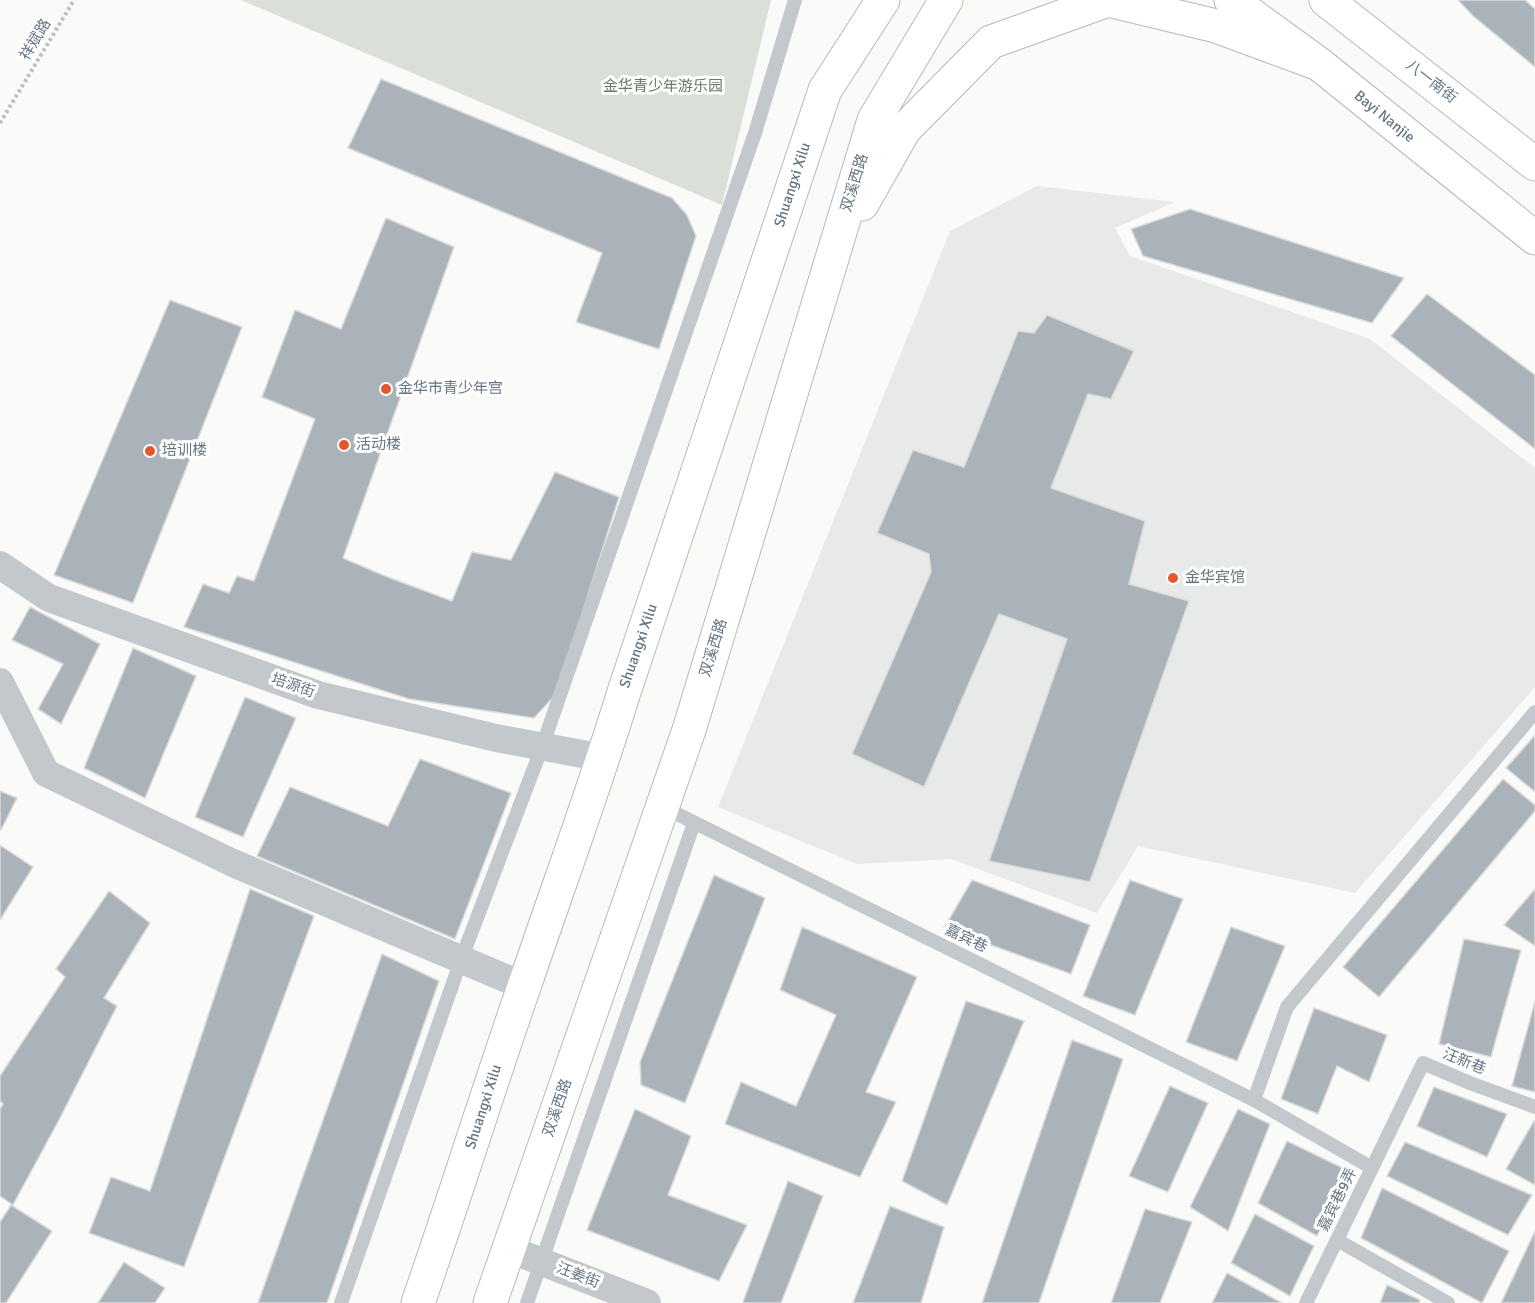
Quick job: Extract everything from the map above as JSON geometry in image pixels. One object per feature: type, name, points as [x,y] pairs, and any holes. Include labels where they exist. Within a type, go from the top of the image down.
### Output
[{"type":"main road","points":[[831,81],[858,0]]},
{"type":"main road","name":"Shuangxi Xilu","points":[[418,1303],[524,986],[604,758],[825,90],[883,0]]},
{"type":"main road","name":"双溪西路","points":[[490,1303],[689,730],[874,120],[946,0]]},
{"type":"main road","points":[[833,255],[904,130],[991,42],[1108,0],[1216,26],[1319,64]]},
{"type":"main road","name":"Bayi Nanjie","points":[[1231,0],[1319,64],[1535,238]]},
{"type":"main road","name":"八一南街","points":[[1326,0],[1535,164]]},
{"type":"street","name":"培源街","points":[[0,565],[49,598],[318,695],[496,738],[604,758]]},
{"type":"street","points":[[0,682],[46,773],[233,863],[524,986]]},
{"type":"street","name":"汪姜街","points":[[509,1249],[647,1303]]},
{"type":"lane","points":[[341,1303],[461,960],[542,747],[755,133],[795,0]]},
{"type":"lane","points":[[1254,1100],[1287,1007],[1535,712]]},
{"type":"lane","name":"嘉宾巷","points":[[663,807],[1254,1100]]},
{"type":"lane","points":[[527,1303],[694,823]]},
{"type":"lane","name":"汪新巷","points":[[1372,1168],[1423,1063],[1535,1107]]},
{"type":"lane","name":"嘉宾巷9弄","points":[[1254,1100],[1372,1168],[1306,1303]]},
{"type":"lane","points":[[1337,1240],[1448,1303]]},
{"type":"path","name":"祥斌路","points":[[0,123],[74,0]]},
{"type":"shaded area","name":"金华宾馆","points":[[1037,186],[1175,202],[1115,228],[1130,256],[1370,339],[1535,468],[1535,687],[1355,893],[1138,846],[1097,913],[951,859],[857,864],[718,807],[950,231]]},
{"type":"green space","name":"金华青少年游乐园","points":[[241,0],[771,0],[722,205]]},
{"type":"building","points":[[1458,0],[1525,0],[1535,9],[1535,67],[1473,16]]},
{"type":"building","points":[[381,79],[672,198],[687,215],[696,236],[659,349],[576,322],[602,253],[348,148]]},
{"type":"building","points":[[1190,209],[1404,278],[1372,323],[1143,256],[1131,229]]},
{"type":"building","name":"活动楼","points":[[386,218],[454,247],[343,558],[452,601],[472,552],[511,560],[555,472],[619,497],[557,693],[534,718],[409,699],[184,627],[203,584],[229,593],[237,576],[254,581],[315,419],[262,397],[295,310],[341,329]]},
{"type":"building","points":[[1427,294],[1535,375],[1535,449],[1391,336]]},
{"type":"building","name":"培训楼","points":[[170,300],[242,327],[133,603],[54,575]]},
{"type":"building","points":[[1047,315],[1134,351],[1111,399],[1088,394],[1051,488],[1145,521],[1129,584],[1189,601],[1090,882],[989,861],[1067,639],[999,614],[924,787],[852,754],[931,572],[929,554],[877,533],[913,450],[964,467],[1018,331],[1034,333]]},
{"type":"building","points":[[30,607],[100,644],[61,724],[38,709],[63,664],[12,640]]},
{"type":"building","points":[[133,648],[196,676],[145,798],[84,768]]},
{"type":"building","points":[[245,697],[296,718],[243,837],[195,817]]},
{"type":"building","points":[[1535,735],[1535,792],[1506,768]]},
{"type":"building","points":[[420,759],[511,793],[455,939],[257,856],[290,787],[388,826]]},
{"type":"building","points":[[1503,779],[1535,805],[1535,811],[1379,997],[1343,967]]},
{"type":"building","points":[[0,791],[17,798],[1,830],[0,830]]},
{"type":"building","points":[[0,845],[33,867],[0,920]]},
{"type":"building","points":[[714,875],[765,898],[685,1103],[641,1085],[640,1062]]},
{"type":"building","points":[[972,880],[1090,925],[1071,974],[944,928]]},
{"type":"building","points":[[1130,880],[1183,899],[1135,1015],[1083,996]]},
{"type":"building","points":[[250,889],[314,916],[184,1267],[89,1233],[111,1177],[150,1191]]},
{"type":"building","points":[[1535,889],[1535,946],[1504,925]]},
{"type":"building","points":[[109,891],[150,923],[104,998],[117,1006],[13,1205],[0,1196],[0,1109],[3,1104],[0,1101],[0,1076],[65,977],[56,969]]},
{"type":"building","points":[[802,927],[917,977],[866,1092],[896,1102],[860,1177],[725,1124],[741,1082],[796,1106],[836,1015],[780,990]]},
{"type":"building","points":[[1231,927],[1285,946],[1237,1061],[1186,1042]]},
{"type":"building","points":[[1464,939],[1521,950],[1491,1057],[1439,1044]]},
{"type":"building","points":[[382,954],[439,981],[327,1303],[258,1303]]},
{"type":"building","points":[[966,1001],[1024,1021],[947,1205],[902,1181]]},
{"type":"building","points":[[1535,1001],[1535,1092],[1512,1086]]},
{"type":"building","points":[[1314,1008],[1387,1035],[1369,1082],[1337,1066],[1318,1114],[1281,1099]]},
{"type":"building","points":[[1072,1040],[1123,1059],[1039,1303],[982,1303]]},
{"type":"building","points":[[1170,1086],[1208,1103],[1168,1192],[1129,1176]]},
{"type":"building","points":[[1434,1087],[1507,1114],[1487,1157],[1417,1126]]},
{"type":"building","points":[[635,1109],[691,1136],[668,1195],[747,1225],[719,1281],[587,1230]]},
{"type":"building","points":[[1238,1109],[1270,1124],[1228,1231],[1190,1207]]},
{"type":"building","points":[[1535,1121],[1535,1185],[1506,1169]]},
{"type":"building","points":[[1287,1141],[1349,1171],[1317,1236],[1258,1203]]},
{"type":"building","points":[[1405,1142],[1532,1195],[1508,1235],[1387,1176]]},
{"type":"building","points":[[788,1181],[823,1196],[781,1303],[744,1303],[743,1302]]},
{"type":"building","points":[[1382,1188],[1509,1251],[1482,1303],[1361,1238]]},
{"type":"building","points":[[11,1205],[52,1231],[6,1303],[0,1303],[0,1222]]},
{"type":"building","points":[[890,1206],[944,1227],[921,1303],[853,1303]]},
{"type":"building","points":[[1145,1209],[1192,1222],[1160,1303],[1111,1303]]},
{"type":"building","points":[[1255,1214],[1314,1246],[1290,1296],[1231,1263]]},
{"type":"building","points":[[1535,1231],[1535,1303],[1501,1303]]},
{"type":"building","points":[[124,1262],[165,1288],[155,1303],[98,1303]]},
{"type":"building","points":[[1227,1273],[1282,1303],[1212,1303]]},
{"type":"building","points":[[1387,1285],[1420,1300],[1419,1303],[1380,1303]]},
{"type":"place","name":"金华市青少年宫","points":[[386,389]]},
{"type":"place","name":"活动楼","points":[[344,445]]},
{"type":"place","name":"培训楼","points":[[150,451]]},
{"type":"place","name":"金华宾馆","points":[[1173,578]]}]
